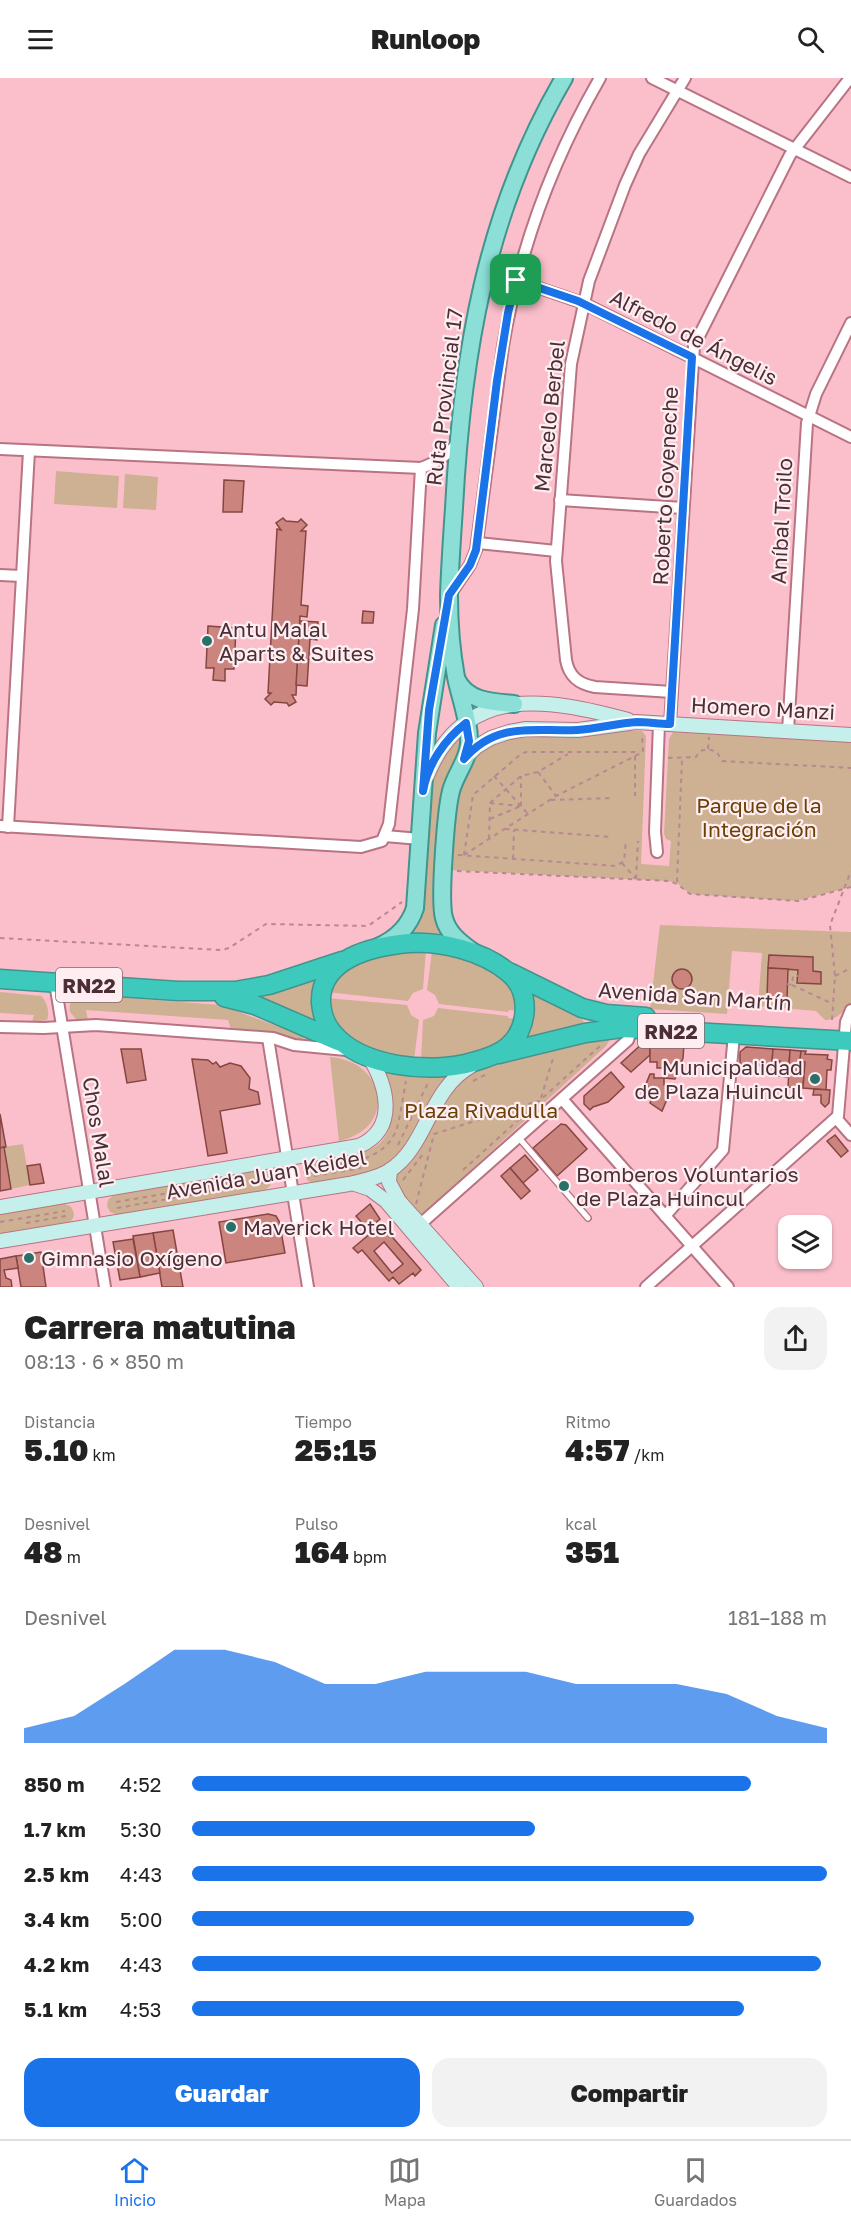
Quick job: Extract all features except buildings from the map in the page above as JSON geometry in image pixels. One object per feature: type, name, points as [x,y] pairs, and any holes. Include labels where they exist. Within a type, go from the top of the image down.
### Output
[{"type":"highway","name":"RN22","points":[[0,979],[178,991],[235,991],[258,988],[376,948],[409,943],[430,943],[479,956],[508,972],[523,993],[525,1010],[521,1028],[511,1043],[489,1062],[447,1068],[420,1068],[394,1064],[357,1050],[255,1005],[233,999],[178,991]]},
{"type":"highway","name":"RN22","points":[[347,959],[327,979],[321,1000],[326,1024],[331,1031],[357,1050]]},
{"type":"highway","name":"Avenida San Martín","points":[[508,972],[582,1008],[634,1023],[734,1035],[845,1032]]},
{"type":"highway","name":"Avenida San Martín","points":[[489,1062],[598,1030],[634,1023],[845,1032]]},
{"type":"main road","name":"Ruta Provincial 17","points":[[479,956],[451,932],[442,910],[450,797],[469,741],[456,678],[451,641],[449,595],[458,442],[469,350],[488,261],[519,170],[538,126],[564,78]]},
{"type":"main road","name":"Ruta Provincial 17","points":[[376,948],[397,936],[413,914],[429,710],[449,595]]},
{"type":"main road","points":[[456,678],[462,688],[475,697],[514,704]]},
{"type":"main road","name":"Homero Manzi","points":[[423,791],[427,774],[452,735],[466,723],[491,710],[514,704],[568,705],[637,727]]},
{"type":"main road","name":"Homero Manzi","points":[[464,759],[483,742],[508,732],[526,729],[578,730],[665,724],[851,735]]},
{"type":"main road","name":"Avenida Juan Keidel","points":[[0,1207],[359,1146],[378,1133],[385,1118],[385,1097],[379,1074],[357,1050]]},
{"type":"main road","name":"Avenida Juan Keidel","points":[[0,1241],[366,1180],[390,1170],[411,1150],[448,1083],[463,1070],[489,1062]]},
{"type":"main road","points":[[390,1170],[391,1189],[416,1229],[459,1287]]},
{"type":"main road","points":[[350,1184],[365,1186],[378,1194],[476,1287]]},
{"type":"street","points":[[449,595],[470,565],[478,543],[499,369],[508,313],[524,250],[555,165],[600,78]]},
{"type":"street","points":[[652,78],[851,177]]},
{"type":"street","name":"Marcelo Berbel","points":[[672,692],[595,687],[584,684],[571,675],[567,665],[558,598],[556,550],[569,376],[583,303],[593,270],[639,154],[685,78]]},
{"type":"street","name":"Roberto Goyeneche","points":[[657,852],[655,832],[665,724],[672,692],[692,357],[698,334],[794,149],[850,78]]},
{"type":"street","name":"Alfredo de Ángelis","points":[[516,280],[583,303],[851,437]]},
{"type":"street","name":"Aníbal Troilo","points":[[788,731],[808,416],[816,394],[851,323]]},
{"type":"street","points":[[0,449],[421,468],[437,462],[458,442]]},
{"type":"street","points":[[29,451],[4,826],[361,847],[375,844],[386,836],[420,838]]},
{"type":"street","points":[[386,836],[413,609],[421,468]]},
{"type":"street","points":[[560,500],[683,508]]},
{"type":"street","points":[[478,543],[556,550]]},
{"type":"street","points":[[0,575],[21,576]]},
{"type":"street","name":"Chos Malal","points":[[55,983],[105,1287]]},
{"type":"street","points":[[646,1287],[836,1118],[840,1109],[846,1019],[851,1010]]},
{"type":"street","points":[[416,1229],[628,1040],[634,1023]]},
{"type":"street","points":[[0,1027],[96,1025],[268,1038],[299,1046],[357,1050]]},
{"type":"street","points":[[665,1216],[723,1150],[734,1035]]},
{"type":"street","points":[[268,1038],[308,1287]]},
{"type":"street","points":[[562,1099],[728,1287]]},
{"type":"street","points":[[836,1118],[851,1135]]},
{"type":"lane","points":[[519,1138],[588,1218]]},
{"type":"path","points":[[637,727],[643,736],[643,752]]},
{"type":"path","points":[[668,758],[696,757],[700,751],[708,748],[717,752],[722,761],[851,768]]},
{"type":"path","points":[[489,840],[490,803],[521,776],[538,771],[570,752]]},
{"type":"path","points":[[464,855],[473,795],[523,753],[643,752]]},
{"type":"path","points":[[464,855],[556,796],[643,752]]},
{"type":"path","points":[[635,756],[635,796]]},
{"type":"path","points":[[677,884],[682,759]]},
{"type":"path","points":[[538,771],[556,796]]},
{"type":"path","points":[[494,776],[528,814]]},
{"type":"path","points":[[521,776],[521,806]]},
{"type":"path","points":[[550,800],[614,798]]},
{"type":"path","points":[[490,803],[521,806]]},
{"type":"path","points":[[489,819],[521,806]]},
{"type":"path","points":[[505,829],[612,837]]},
{"type":"path","points":[[513,859],[514,830]]},
{"type":"path","points":[[452,855],[613,866],[622,863],[626,858],[626,840]]},
{"type":"path","points":[[636,879],[638,841]]},
{"type":"path","points":[[622,863],[636,879]]},
{"type":"path","points":[[452,870],[672,881],[690,894],[796,901],[851,886]]},
{"type":"path","points":[[845,1032],[833,1004],[835,976],[831,923],[851,871]]},
{"type":"path","points":[[0,938],[222,950],[230,948],[268,924],[368,926],[406,900]]},
{"type":"path","points":[[835,976],[851,968]]},
{"type":"path","points":[[792,985],[793,976],[798,976]]},
{"type":"path","points":[[787,984],[833,1004]]},
{"type":"path","points":[[463,1170],[606,1042],[595,1044]]},
{"type":"path","points":[[540,1100],[554,1054],[543,1057]]},
{"type":"path","points":[[470,1083],[489,1062]]},
{"type":"path","points":[[434,1134],[540,1100]]},
{"type":"path","points":[[391,1122],[413,1133]]},
{"type":"path","points":[[399,1184],[418,1163],[439,1125]]},
{"type":"path","points":[[416,1203],[434,1134]]},
{"type":"path","points":[[362,1152],[365,1167]]},
{"type":"path","points":[[116,1202],[263,1177]]},
{"type":"path","points":[[117,1208],[264,1182]]},
{"type":"path","points":[[0,1222],[65,1211]]},
{"type":"path","points":[[22,1224],[66,1216]]},
{"type":"green space","points":[[56,471],[119,476],[117,508],[54,504]]},
{"type":"green space","points":[[125,474],[158,477],[156,510],[123,508]]},
{"type":"green space","name":"Parque de la Integración","points":[[613,730],[642,731],[646,736],[641,864],[669,866],[671,841],[666,839],[664,834],[669,739],[673,732],[851,742],[851,887],[796,901],[690,894],[677,883],[669,881],[449,870],[453,805],[468,765],[483,748],[513,735]]},
{"type":"green space","points":[[463,732],[442,934],[440,936],[409,935],[431,784],[444,756]]},
{"type":"green space","points":[[660,925],[851,932],[851,1004],[829,1020],[825,1020],[816,1011],[758,1006],[762,953],[732,951],[727,1014],[650,1009]]},
{"type":"green space","points":[[426,950],[423,989],[413,993],[408,1001],[327,992],[340,971],[380,954]]},
{"type":"green space","points":[[432,951],[485,965],[511,985],[518,1011],[509,1010],[508,1012],[439,1004],[435,995],[427,990]]},
{"type":"green space","points":[[318,974],[323,1027],[261,996]]},
{"type":"green space","points":[[526,987],[583,1020],[584,1025],[526,1040],[524,1036]]},
{"type":"green space","points":[[0,992],[41,996],[47,1007],[47,1020],[32,1022],[34,1015],[0,1013]]},
{"type":"green space","points":[[85,995],[220,1005],[304,1038],[299,1041],[270,1032],[231,1029],[228,1020],[86,1010],[88,1020],[76,1019],[70,1012],[71,1002]]},
{"type":"green space","points":[[326,998],[407,1005],[411,1015],[419,1020],[414,1060],[368,1050],[337,1030]]},
{"type":"green space","points":[[438,1008],[517,1019],[502,1044],[473,1056],[421,1060],[423,1020],[434,1016]]},
{"type":"green space","name":"Plaza Rivadulla","points":[[604,1036],[608,1037],[609,1041],[606,1046],[424,1213],[417,1212],[393,1184],[392,1177],[443,1100],[465,1076],[490,1064]]},
{"type":"green space","points":[[330,1057],[349,1061],[363,1070],[373,1082],[378,1096],[377,1110],[370,1123],[358,1134],[339,1141]]},
{"type":"green space","points":[[384,1070],[412,1076],[449,1075],[411,1138],[393,1160],[375,1172],[358,1177],[315,1183],[308,1181],[303,1172],[307,1164],[326,1158],[359,1153],[373,1148],[382,1141],[391,1120],[390,1095]]},
{"type":"green space","points":[[23,1144],[30,1185],[11,1189],[4,1147]]},
{"type":"green space","points":[[259,1170],[268,1171],[272,1177],[270,1186],[265,1190],[118,1215],[110,1212],[107,1206],[108,1200],[115,1194]]},
{"type":"green space","points":[[64,1204],[70,1206],[74,1213],[72,1220],[67,1224],[0,1235],[0,1214]]},
{"type":"place","name":"Antu Malal Aparts & Suites","points":[[207,641]]},
{"type":"place","name":"Municipalidad de Plaza Huincul","points":[[815,1079]]},
{"type":"place","name":"Bomberos Voluntarios de Plaza Huincul","points":[[564,1186]]},
{"type":"place","name":"Maverick Hotel","points":[[231,1227]]},
{"type":"place","name":"Gimnasio Oxígeno","points":[[29,1258]]},
{"type":"route","points":[[516,280],[578,301],[692,357],[670,724],[636,722],[578,730],[517,730],[500,734],[483,742],[464,759],[469,747],[466,723],[442,747],[427,774],[423,791],[429,710],[449,595],[470,565],[478,543],[497,381],[516,280]]}]
